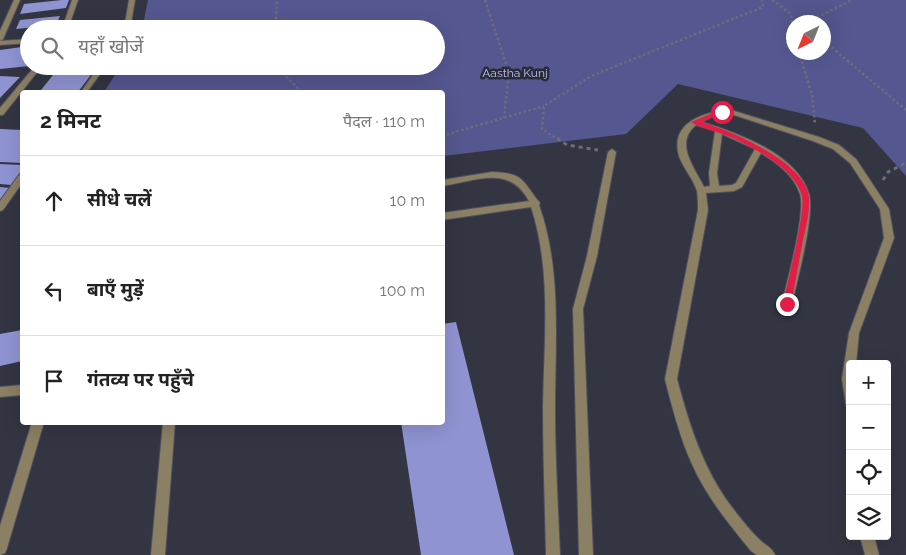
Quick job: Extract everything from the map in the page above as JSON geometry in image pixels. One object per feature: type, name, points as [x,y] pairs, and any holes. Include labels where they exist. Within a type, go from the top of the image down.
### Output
[{"type":"street","points":[[16,0],[0,41],[20,41]]},
{"type":"street","points":[[68,20],[75,0]]},
{"type":"street","points":[[129,20],[132,0]]},
{"type":"street","points":[[0,113],[32,75]]},
{"type":"street","points":[[85,90],[96,75]]},
{"type":"street","points":[[768,555],[756,546],[726,510],[697,462],[678,406],[672,379],[703,210],[701,190],[683,156],[682,141],[685,130],[694,122],[714,113],[731,112],[836,147],[853,161],[884,209],[889,238],[854,333],[851,360]]},
{"type":"street","points":[[694,122],[719,129],[760,149],[788,168],[806,196],[787,304]]},
{"type":"street","points":[[715,190],[713,173],[719,129]]},
{"type":"street","points":[[701,190],[734,188],[739,185],[760,149]]},
{"type":"street","points":[[586,555],[578,309],[592,256],[612,152]]},
{"type":"street","points":[[445,183],[498,175],[509,176],[528,189],[536,204],[546,254],[549,297],[549,419],[554,555]]},
{"type":"street","points":[[0,208],[20,180]]},
{"type":"street","points":[[445,217],[536,204]]},
{"type":"street","points":[[0,392],[20,390]]},
{"type":"street","points":[[0,548],[37,425]]},
{"type":"street","points":[[158,555],[169,425]]},
{"type":"street","points":[[868,540],[872,555]]},
{"type":"path","points":[[276,20],[277,0]]},
{"type":"path","points":[[485,0],[509,72],[504,118]]},
{"type":"path","points":[[445,135],[544,106],[591,76],[763,7],[762,0]]},
{"type":"path","points":[[772,0],[791,15]]},
{"type":"path","points":[[822,15],[852,0]]},
{"type":"path","points":[[831,47],[906,110]]},
{"type":"path","points":[[802,60],[812,95],[816,139]]},
{"type":"path","points":[[284,75],[300,90]]},
{"type":"path","points":[[544,106],[542,129],[567,145],[612,152]]},
{"type":"path","points":[[874,194],[888,172],[906,162]]},
{"type":"green space","name":"Aastha Kunj","points":[[148,0],[906,0],[906,176],[863,128],[678,84],[626,134],[445,156],[445,90],[105,90],[115,75],[445,75],[445,20],[144,20]]},
{"type":"building","points":[[69,0],[66,8],[20,14],[24,4]]},
{"type":"building","points":[[60,16],[58,20],[20,20]]},
{"type":"building","points":[[20,20],[20,29],[16,29]]},
{"type":"building","points":[[20,47],[20,67],[0,69],[0,50]]},
{"type":"building","points":[[53,75],[91,75],[80,90],[41,90]]},
{"type":"building","points":[[0,76],[20,77],[0,98]]},
{"type":"building","points":[[0,129],[20,130],[20,163],[0,162]]},
{"type":"building","points":[[0,164],[20,165],[20,173],[11,185],[0,184]]},
{"type":"building","points":[[0,187],[10,188],[0,200]]},
{"type":"building","points":[[456,322],[514,555],[421,555],[401,425],[445,425],[445,324]]},
{"type":"building","points":[[20,330],[20,361],[0,366],[0,334]]},
{"type":"route","points":[[722,112],[714,113],[694,122],[719,129],[760,149],[788,168],[806,196],[787,304]]}]
